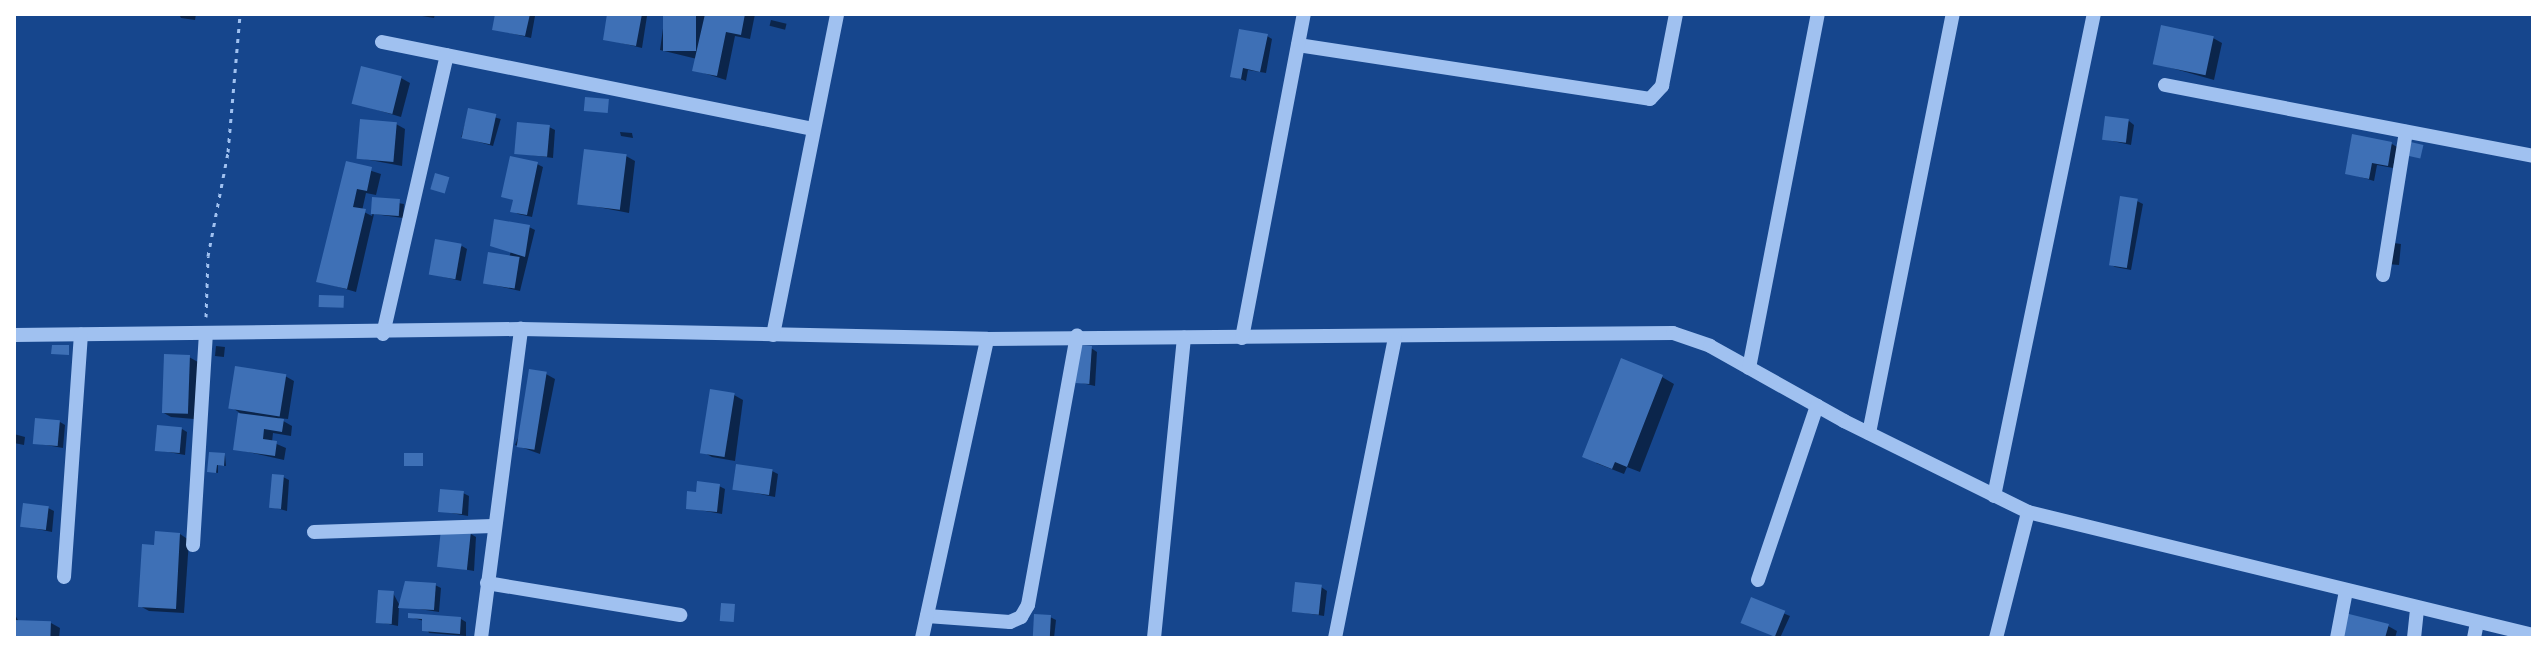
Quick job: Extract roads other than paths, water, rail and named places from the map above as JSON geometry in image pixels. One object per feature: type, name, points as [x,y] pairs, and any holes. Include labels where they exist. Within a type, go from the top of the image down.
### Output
[{"type":"street","points":[[773,335],[837,14]]},
{"type":"street","points":[[1242,338],[1304,14]]},
{"type":"street","points":[[1298,45],[1650,99],[1662,86],[1676,14]]},
{"type":"street","points":[[1749,368],[1818,14]]},
{"type":"street","points":[[1869,433],[1953,14]]},
{"type":"street","points":[[1994,496],[2094,14]]},
{"type":"street","points":[[382,42],[812,129]]},
{"type":"street","points":[[383,334],[447,55]]},
{"type":"street","points":[[2165,85],[2533,156]]},
{"type":"street","points":[[2383,275],[2406,132]]},
{"type":"street","points":[[481,638],[493,526],[521,329]]},
{"type":"street","points":[[14,335],[383,334],[521,329],[987,339],[1077,335],[1395,339],[1673,333],[1749,368],[1869,433],[2028,512],[2533,635]]},
{"type":"street","points":[[193,545],[206,333]]},
{"type":"street","points":[[64,577],[81,335]]},
{"type":"street","points":[[927,616],[1010,622],[1021,617],[1028,605],[1077,335]]},
{"type":"street","points":[[1154,638],[1184,337]]},
{"type":"street","points":[[922,638],[987,339]]},
{"type":"street","points":[[1335,638],[1395,339]]},
{"type":"street","points":[[1758,580],[1817,406]]},
{"type":"street","points":[[1996,638],[2028,512]]},
{"type":"street","points":[[314,532],[493,526]]},
{"type":"street","points":[[487,583],[680,615]]},
{"type":"street","points":[[2337,638],[2346,591]]},
{"type":"street","points":[[2414,638],[2417,609]]},
{"type":"street","points":[[2474,638],[2477,622]]}]
